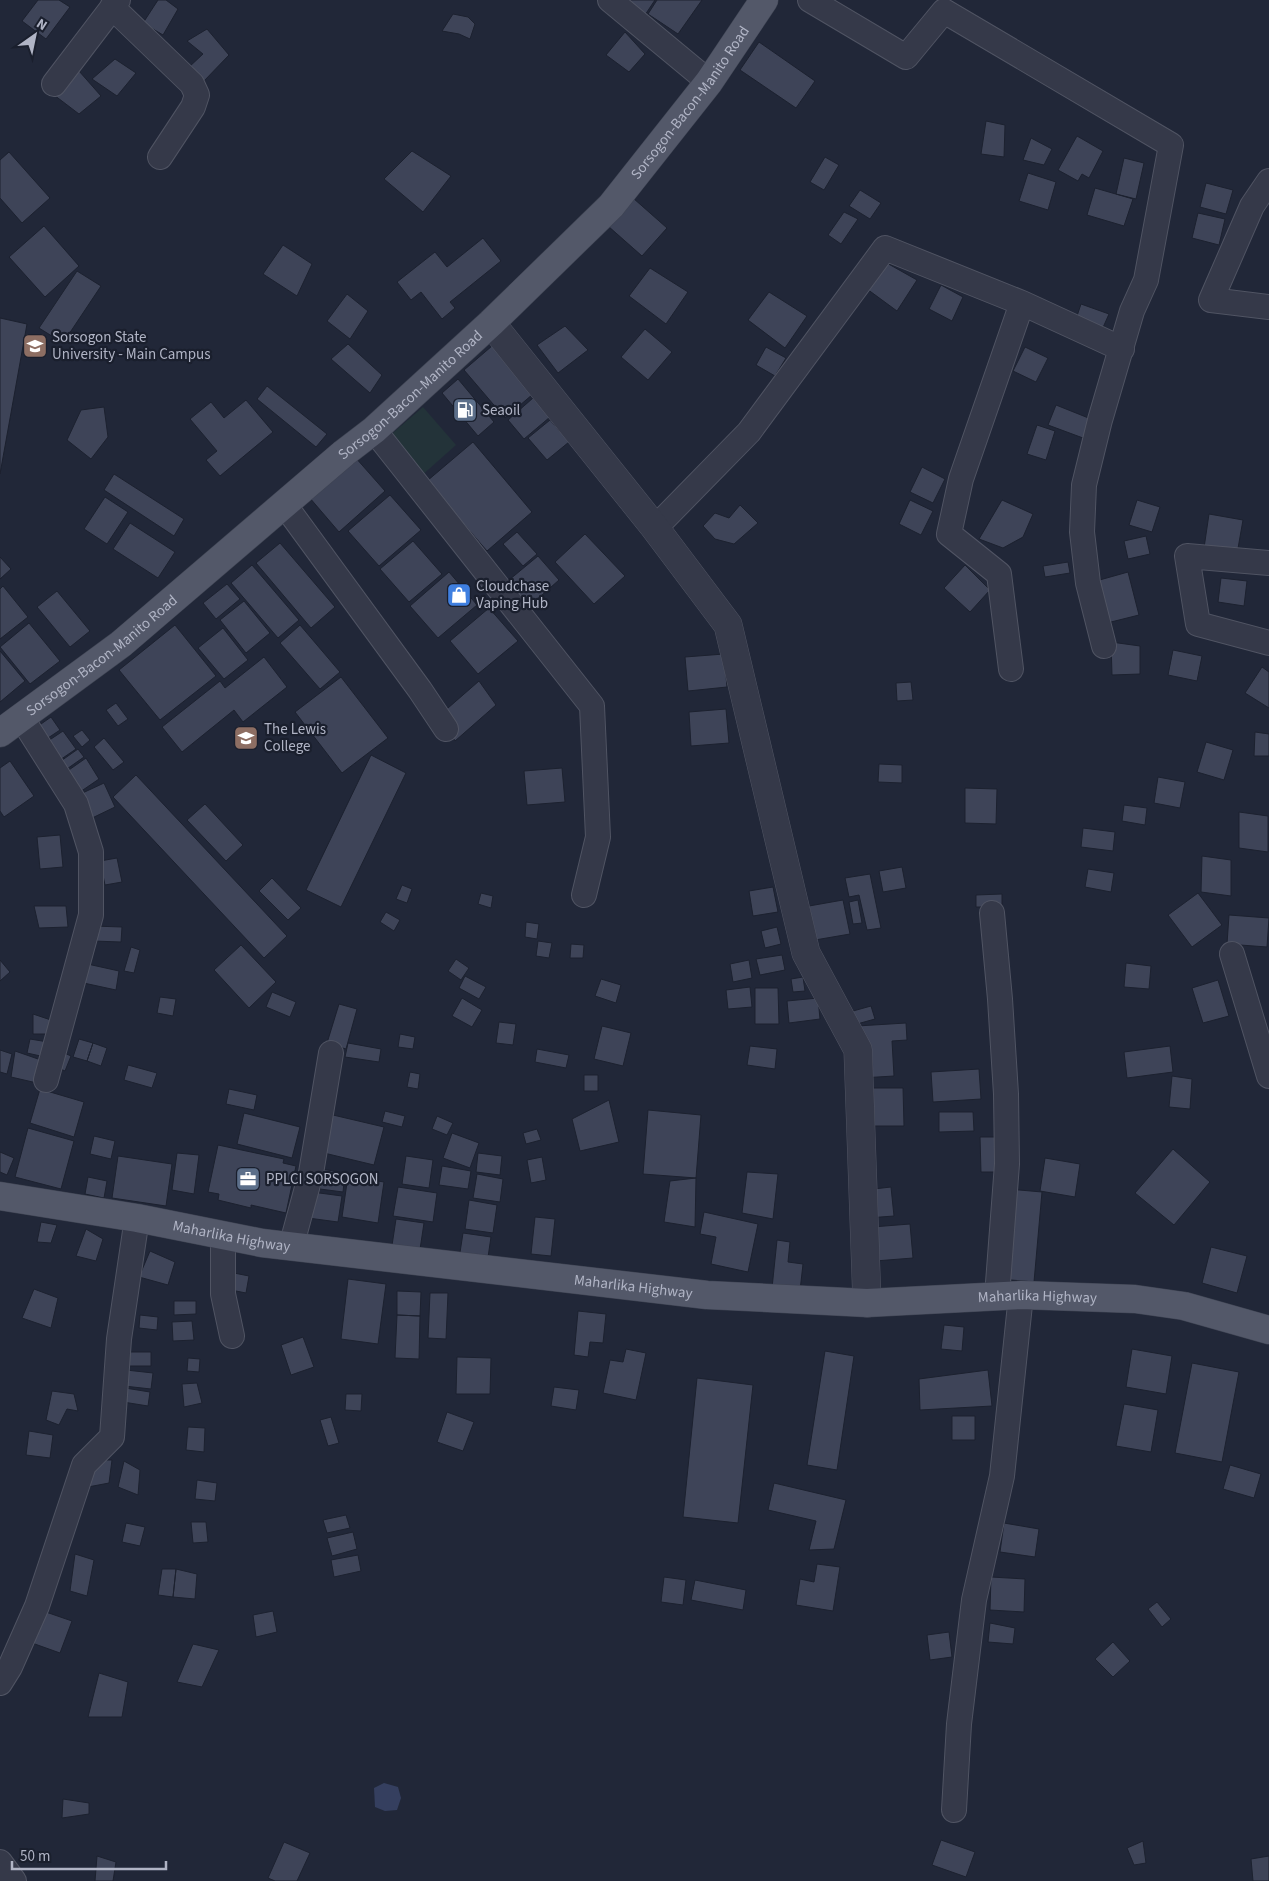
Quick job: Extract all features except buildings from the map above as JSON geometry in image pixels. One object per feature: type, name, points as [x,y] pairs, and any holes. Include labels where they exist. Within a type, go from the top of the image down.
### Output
[{"type":"main road","name":"Sorsogon-Bacon-Manito Road","points":[[0,733],[121,644],[344,452],[374,430],[492,323],[611,206],[709,82],[764,0]]},
{"type":"main road","name":"Maharlika Highway","points":[[0,1196],[137,1218],[223,1236],[292,1246],[707,1295],[867,1303],[1009,1296],[1135,1299],[1184,1306],[1269,1330]]},
{"type":"street","points":[[610,0],[709,82]]},
{"type":"street","points":[[810,0],[906,57],[944,11],[1171,145],[1146,280],[1132,311],[1100,420],[1084,485],[1082,532],[1088,583],[1104,646]]},
{"type":"street","points":[[54,84],[115,4],[192,84],[197,95],[193,107],[160,157]]},
{"type":"street","points":[[1266,303],[1211,300],[1252,206],[1269,181]]},
{"type":"street","points":[[655,528],[749,432],[885,248],[1022,303],[1122,349]]},
{"type":"street","points":[[1011,669],[999,574],[949,534],[961,479],[1022,303]]},
{"type":"street","points":[[492,323],[655,528],[728,624],[806,953],[858,1050],[867,1303]]},
{"type":"street","points":[[374,430],[592,706],[598,837],[584,895]]},
{"type":"street","points":[[284,504],[420,690],[446,729]]},
{"type":"street","points":[[1269,563],[1187,556],[1198,624],[1269,642]]},
{"type":"street","points":[[21,717],[76,804],[91,852],[91,915],[46,1080]]},
{"type":"street","points":[[954,1810],[959,1724],[974,1600],[1002,1476],[1009,1296],[1006,1094],[992,913]]},
{"type":"street","points":[[1232,954],[1269,1076]]},
{"type":"street","points":[[292,1246],[311,1173],[331,1053]]},
{"type":"street","points":[[0,1683],[10,1666],[37,1606],[84,1465],[112,1437],[119,1340],[137,1218]]},
{"type":"street","points":[[223,1236],[223,1294],[232,1336]]},
{"type":"street","points":[[0,1862],[14,1881]]},
{"type":"shaded area","points":[[423,407],[456,445],[420,477],[387,438]]},
{"type":"water","points":[[384,1783],[398,1787],[401,1798],[397,1810],[385,1811],[375,1807],[374,1788]]},
{"type":"place","name":"Sorsogon State University - Main Campus","points":[[35,346]]},
{"type":"place","name":"Seaoil","points":[[465,410]]},
{"type":"place","name":"Cloudchase Vaping Hub","points":[[459,595]]},
{"type":"place","name":"The Lewis College","points":[[246,738]]},
{"type":"place","name":"PPLCI SORSOGON","points":[[248,1179]]}]
